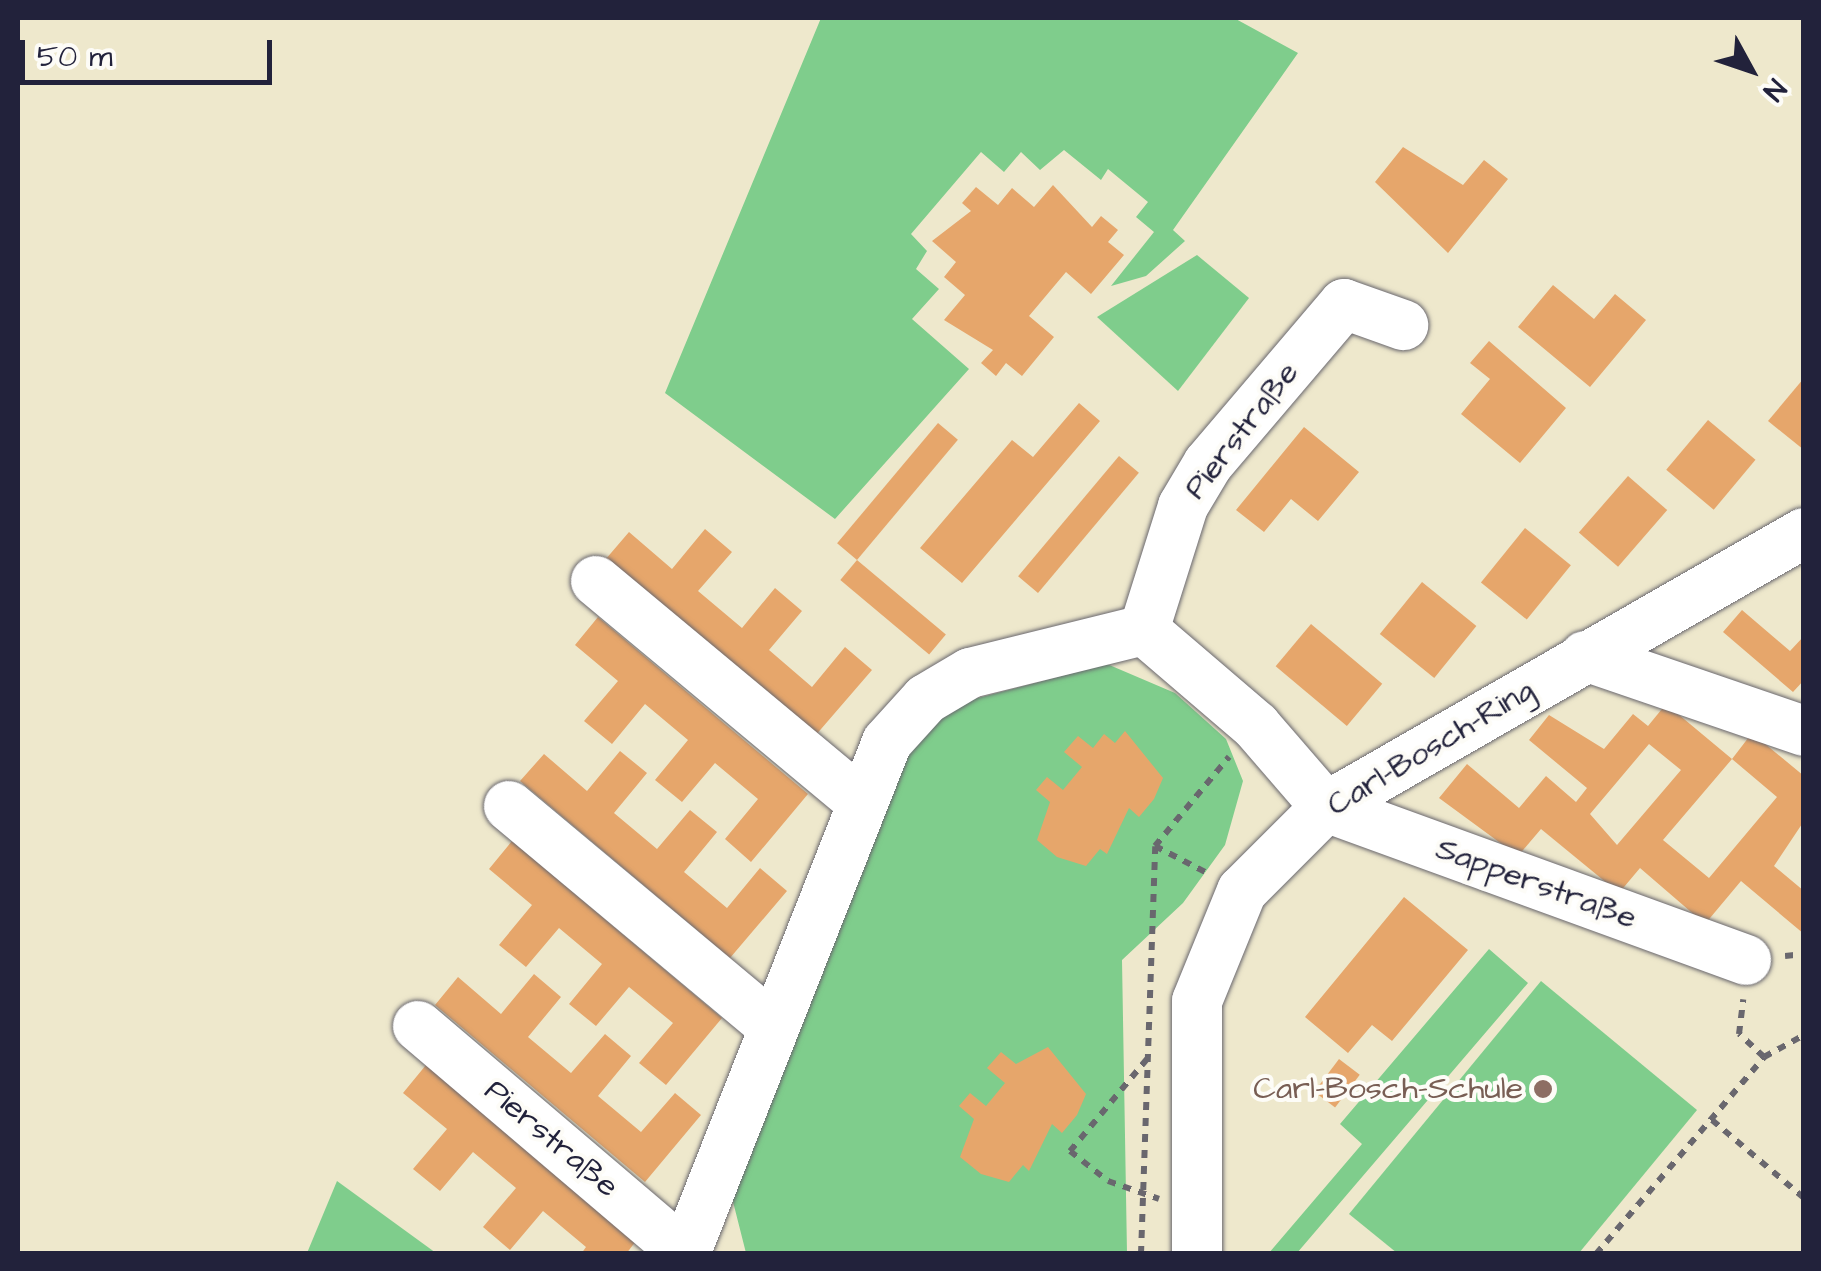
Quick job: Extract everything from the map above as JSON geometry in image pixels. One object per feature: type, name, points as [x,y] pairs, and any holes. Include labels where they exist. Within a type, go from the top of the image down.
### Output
[{"type":"street","name":"Pierstraße","points":[[418,1026],[685,1253],[886,742],[926,699],[970,673],[1144,630],[1184,506],[1208,464],[1344,304],[1403,325]]},
{"type":"street","name":"Carl-Bosch-Ring","points":[[1198,1232],[1197,1001],[1242,891],[1326,807],[1804,533]]},
{"type":"street","points":[[596,580],[860,802]]},
{"type":"street","points":[[1144,630],[1256,726],[1326,807]]},
{"type":"street","points":[[1585,656],[1804,731]]},
{"type":"street","points":[[509,806],[772,1026]]},
{"type":"street","name":"Sapperstraße","points":[[1326,807],[1746,960]]},
{"type":"path","points":[[1155,846],[1242,891]]},
{"type":"path","points":[[1746,960],[1740,1034],[1764,1057]]},
{"type":"path","points":[[1596,1254],[1764,1057],[1804,1035]]},
{"type":"path","points":[[1147,1059],[1070,1152],[1108,1182],[1198,1232]]},
{"type":"path","points":[[1712,1120],[1804,1198]]},
{"type":"green space","points":[[821,18],[1234,18],[1298,53],[1173,230],[1185,241],[1146,276],[1111,286],[1154,232],[1136,217],[1148,202],[1108,169],[1101,180],[1064,150],[1040,170],[1021,152],[1004,172],[981,152],[911,234],[927,251],[916,269],[939,289],[912,319],[969,369],[835,519],[665,393]]},
{"type":"green space","points":[[1197,255],[1249,298],[1178,391],[1097,317]]},
{"type":"green space","points":[[1107,664],[1175,693],[1226,739],[1243,781],[1225,845],[1183,903],[1122,960],[1127,1253],[746,1253],[728,1182],[912,745],[955,704]]},
{"type":"green space","points":[[1489,949],[1528,983],[1297,1253],[1269,1253],[1362,1144],[1340,1124]]},
{"type":"green space","points":[[1541,981],[1697,1110],[1579,1253],[1397,1253],[1349,1214]]},
{"type":"green space","points":[[337,1181],[436,1253],[307,1253]]},
{"type":"building","points":[[1403,147],[1463,185],[1484,160],[1508,179],[1448,253],[1375,182]]},
{"type":"building","points":[[1053,185],[1092,227],[1101,216],[1118,230],[1108,242],[1124,255],[1091,294],[1066,272],[1029,316],[1054,337],[1022,376],[1006,363],[996,376],[981,363],[993,350],[944,320],[965,295],[944,277],[956,262],[932,241],[971,211],[962,203],[976,187],[998,205],[1012,188],[1034,207]]},
{"type":"building","points":[[1553,285],[1594,319],[1615,294],[1646,320],[1590,387],[1518,327]]},
{"type":"building","points":[[1489,341],[1566,408],[1520,463],[1461,414],[1490,379],[1470,363]]},
{"type":"building","points":[[1804,378],[1804,450],[1768,421]]},
{"type":"building","points":[[1079,403],[1100,421],[962,583],[920,548],[1012,440],[1033,457]]},
{"type":"building","points":[[1708,420],[1755,460],[1714,510],[1666,470]]},
{"type":"building","points":[[938,423],[958,440],[857,560],[837,543]]},
{"type":"building","points":[[1304,427],[1359,472],[1318,521],[1291,499],[1264,532],[1236,510]]},
{"type":"building","points":[[1119,456],[1139,473],[1038,593],[1018,576]]},
{"type":"building","points":[[1628,476],[1667,510],[1618,567],[1579,533]]},
{"type":"building","points":[[1525,528],[1571,565],[1527,620],[1481,582]]},
{"type":"building","points":[[705,529],[732,552],[698,591],[742,628],[775,588],[802,611],[769,650],[812,687],[845,647],[872,670],[815,736],[605,560],[629,532],[672,569]]},
{"type":"building","points":[[857,560],[946,635],[929,654],[840,580]]},
{"type":"building","points":[[1422,582],[1476,626],[1434,678],[1380,634]]},
{"type":"building","points":[[1742,610],[1790,651],[1804,636],[1804,680],[1793,692],[1723,632]]},
{"type":"building","points":[[598,617],[808,794],[751,862],[725,839],[758,799],[715,763],[682,802],[655,780],[688,740],[645,704],[612,744],[584,721],[618,681],[575,645]]},
{"type":"building","points":[[1311,624],[1382,684],[1347,726],[1276,666]]},
{"type":"building","points":[[1666,704],[1732,759],[1752,733],[1804,776],[1804,821],[1774,866],[1804,891],[1804,934],[1741,881],[1705,924],[1640,868],[1619,893],[1541,829],[1518,856],[1439,798],[1467,764],[1519,808],[1546,776],[1576,802],[1587,788],[1529,740],[1549,715],[1604,749],[1633,714],[1648,726]],"holes":[[[1649,744],[1681,770],[1617,845],[1590,814]],[[1732,759],[1777,797],[1709,878],[1663,840]]]},
{"type":"building","points":[[1125,731],[1163,778],[1154,799],[1139,817],[1129,808],[1107,854],[1100,849],[1086,866],[1057,857],[1037,840],[1050,802],[1036,790],[1047,777],[1063,790],[1082,767],[1064,752],[1078,736],[1093,748],[1104,734],[1115,743]]},
{"type":"building","points":[[620,751],[647,773],[614,813],[657,849],[690,810],[717,832],[684,872],[727,908],[760,868],[787,891],[730,958],[520,781],[544,754],[587,791]]},
{"type":"building","points":[[512,841],[722,1018],[666,1085],[639,1063],[673,1023],[629,987],[596,1026],[569,1004],[602,964],[559,928],[526,967],[499,945],[532,905],[489,869]]},
{"type":"building","points":[[1404,897],[1468,950],[1392,1041],[1372,1025],[1348,1053],[1305,1017]]},
{"type":"building","points":[[534,974],[561,997],[528,1037],[571,1073],[605,1034],[631,1056],[598,1096],[641,1132],[675,1093],[701,1115],[645,1182],[435,1005],[458,977],[501,1014]]},
{"type":"building","points":[[1048,1047],[1086,1094],[1077,1115],[1062,1133],[1052,1124],[1029,1171],[1023,1165],[1009,1182],[981,1174],[960,1157],[974,1119],[959,1106],[970,1093],[986,1106],[1005,1083],[987,1068],[1001,1052],[1016,1064]]},
{"type":"building","points":[[1339,1059],[1360,1075],[1335,1107],[1314,1092]]},
{"type":"building","points":[[426,1065],[636,1241],[626,1254],[581,1254],[586,1247],[543,1211],[510,1250],[483,1227],[516,1188],[473,1152],[440,1191],[413,1169],[447,1129],[403,1093]]},
{"type":"place","name":"Carl-Bosch-Schule","points":[[1543,1089]]}]
